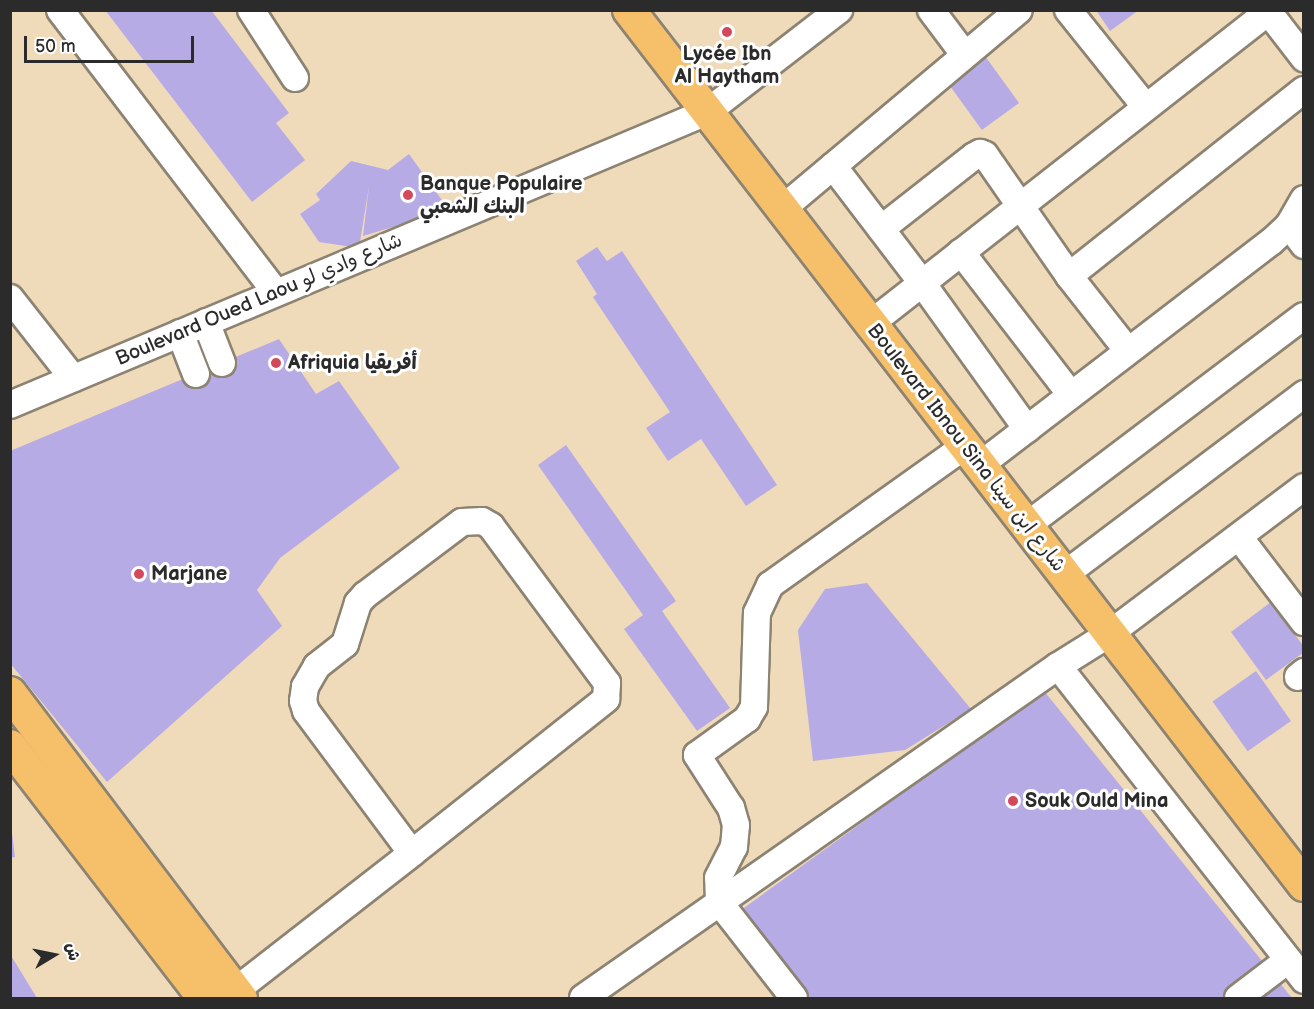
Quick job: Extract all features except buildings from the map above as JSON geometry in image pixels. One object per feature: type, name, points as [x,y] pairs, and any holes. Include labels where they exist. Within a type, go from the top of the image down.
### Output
[{"type":"main road","name":"Boulevard Ibnou Sina شارع ابن سينا","points":[[629,10],[1304,885]]},
{"type":"main road","points":[[10,693],[238,995]]},
{"type":"main road","points":[[13,752],[204,999]]},
{"type":"main road","points":[[49,796],[77,780]]},
{"type":"street","points":[[60,10],[276,293]]},
{"type":"street","points":[[251,10],[295,78]]},
{"type":"street","name":"Boulevard Oued Laou شارع وادي لو","points":[[10,405],[707,112],[839,10]]},
{"type":"street","points":[[931,10],[964,54]]},
{"type":"street","points":[[782,209],[1019,10]]},
{"type":"street","points":[[1068,10],[1145,106]]},
{"type":"street","points":[[870,324],[1267,11],[1304,58]]},
{"type":"street","points":[[1070,276],[1304,90]]},
{"type":"street","points":[[881,229],[980,153],[985,155],[1070,276],[1128,351]]},
{"type":"street","points":[[833,166],[922,283],[1027,429]]},
{"type":"street","points":[[794,999],[719,902],[716,889],[718,878],[734,847],[736,825],[731,808],[697,755],[747,719],[754,707],[757,687],[755,648],[757,614],[770,585],[972,455],[1027,429],[1271,242],[1296,235],[1304,199]]},
{"type":"street","points":[[961,252],[1071,395]]},
{"type":"street","points":[[10,298],[73,378]]},
{"type":"street","points":[[1026,526],[1304,316]]},
{"type":"street","points":[[206,322],[222,363]]},
{"type":"street","points":[[180,333],[196,374]]},
{"type":"street","points":[[1064,575],[1304,394]]},
{"type":"street","points":[[583,999],[1058,666],[1109,634],[1304,487]]},
{"type":"street","points":[[238,995],[600,705],[607,692],[607,683],[492,526],[482,521],[462,522],[364,595],[358,603],[350,636],[345,644],[317,666],[305,687],[303,701],[306,711],[412,854]]},
{"type":"street","points":[[1239,537],[1304,622]]},
{"type":"street","points":[[1058,666],[1304,980]]},
{"type":"street","points":[[1238,999],[1288,960]]},
{"type":"place","name":"Lycée Ibn Al Haytham","points":[[727,32]]},
{"type":"place","name":"Banque Populaire البنك الشعبي","points":[[408,195]]},
{"type":"place","name":"Afriquia أفريقيا","points":[[276,363]]},
{"type":"place","name":"Marjane","points":[[139,574]]},
{"type":"place","name":"Souk Ould Mina","points":[[1013,801]]}]
